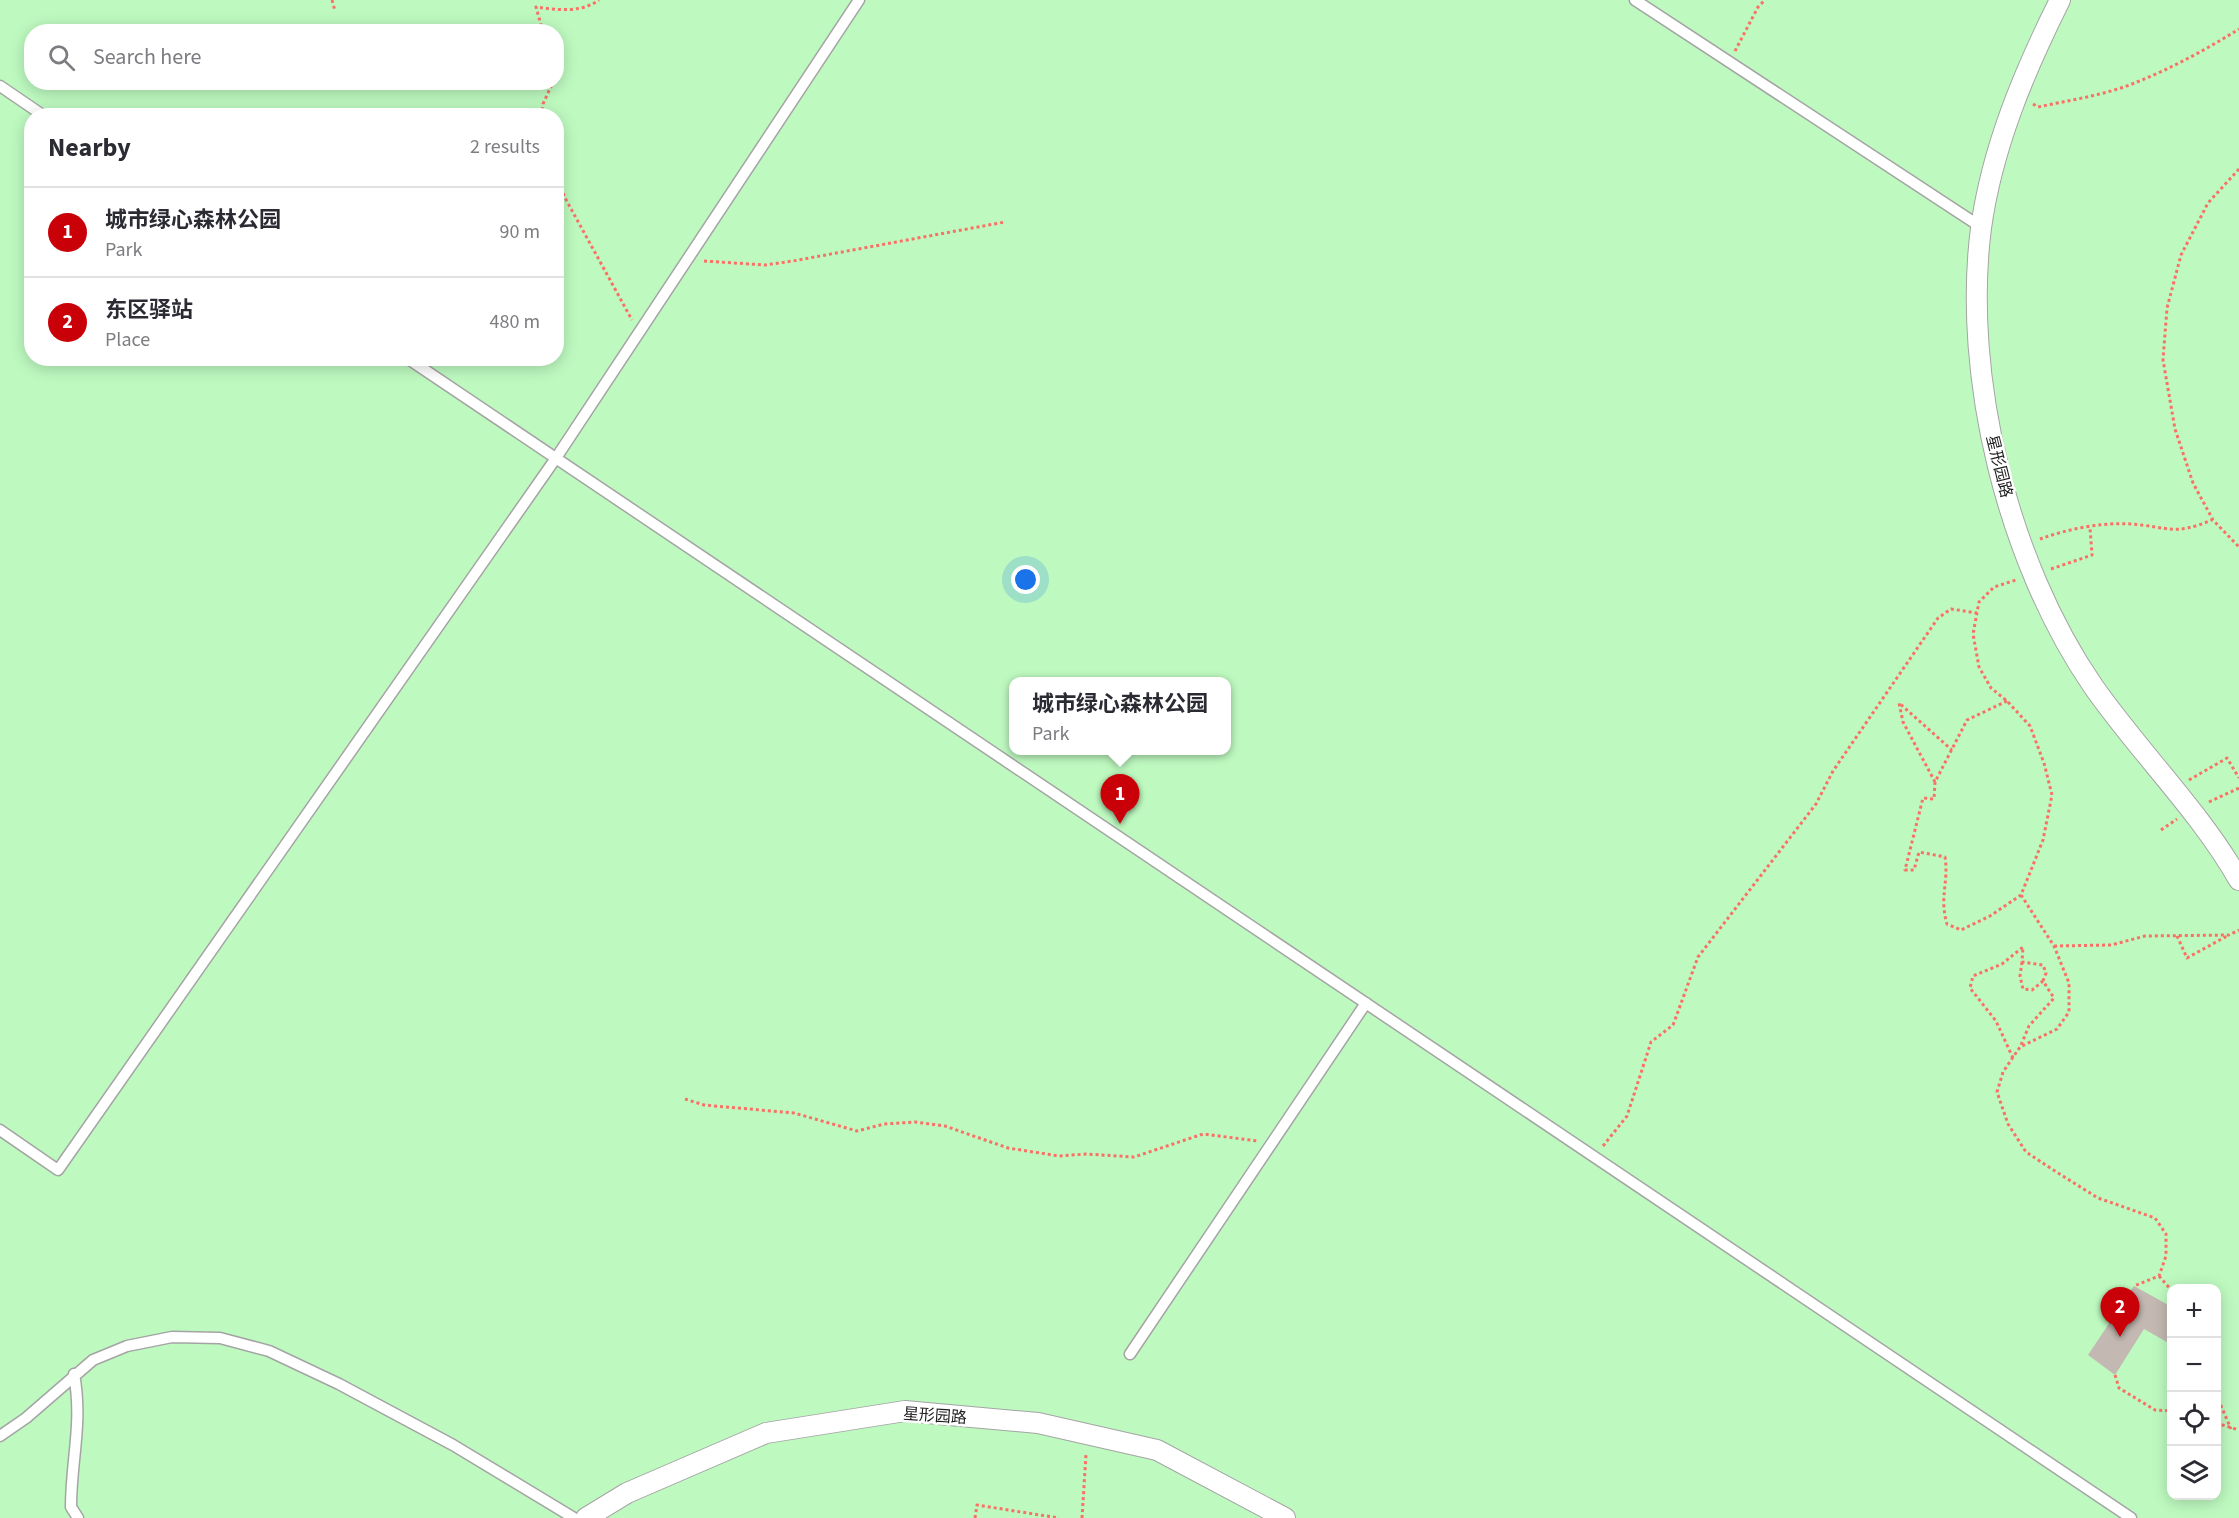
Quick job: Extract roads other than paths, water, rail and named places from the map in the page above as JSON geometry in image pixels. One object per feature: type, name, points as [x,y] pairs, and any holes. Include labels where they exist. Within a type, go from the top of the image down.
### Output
[{"type":"street","name":"星形园路","points":[[2060,0],[2026,68],[2000,143],[1981,227],[1978,270],[1979,347],[1986,409],[1998,470],[2022,547],[2053,620],[2093,685],[2239,880]]},
{"type":"street","name":"星形园路","points":[[586,1518],[627,1493],[766,1433],[905,1411],[1038,1423],[1157,1450],[1286,1518]]},
{"type":"lane","points":[[0,1130],[58,1170],[556,458],[859,0]]},
{"type":"lane","points":[[1635,0],[1981,227]]},
{"type":"lane","points":[[0,86],[32,108]]},
{"type":"lane","points":[[419,366],[2131,1518]]},
{"type":"lane","points":[[1130,1354],[1366,1003]]},
{"type":"lane","points":[[0,1436],[26,1418],[93,1359],[127,1346],[172,1337],[220,1338],[269,1351],[339,1384],[443,1440],[574,1518]]},
{"type":"lane","points":[[74,1374],[79,1404],[79,1429],[71,1507],[78,1518]]},
{"type":"place","name":"城市绿心森林公园","points":[[1120,824]]},
{"type":"place","name":"东区驿站","points":[[2120,1337]]}]
